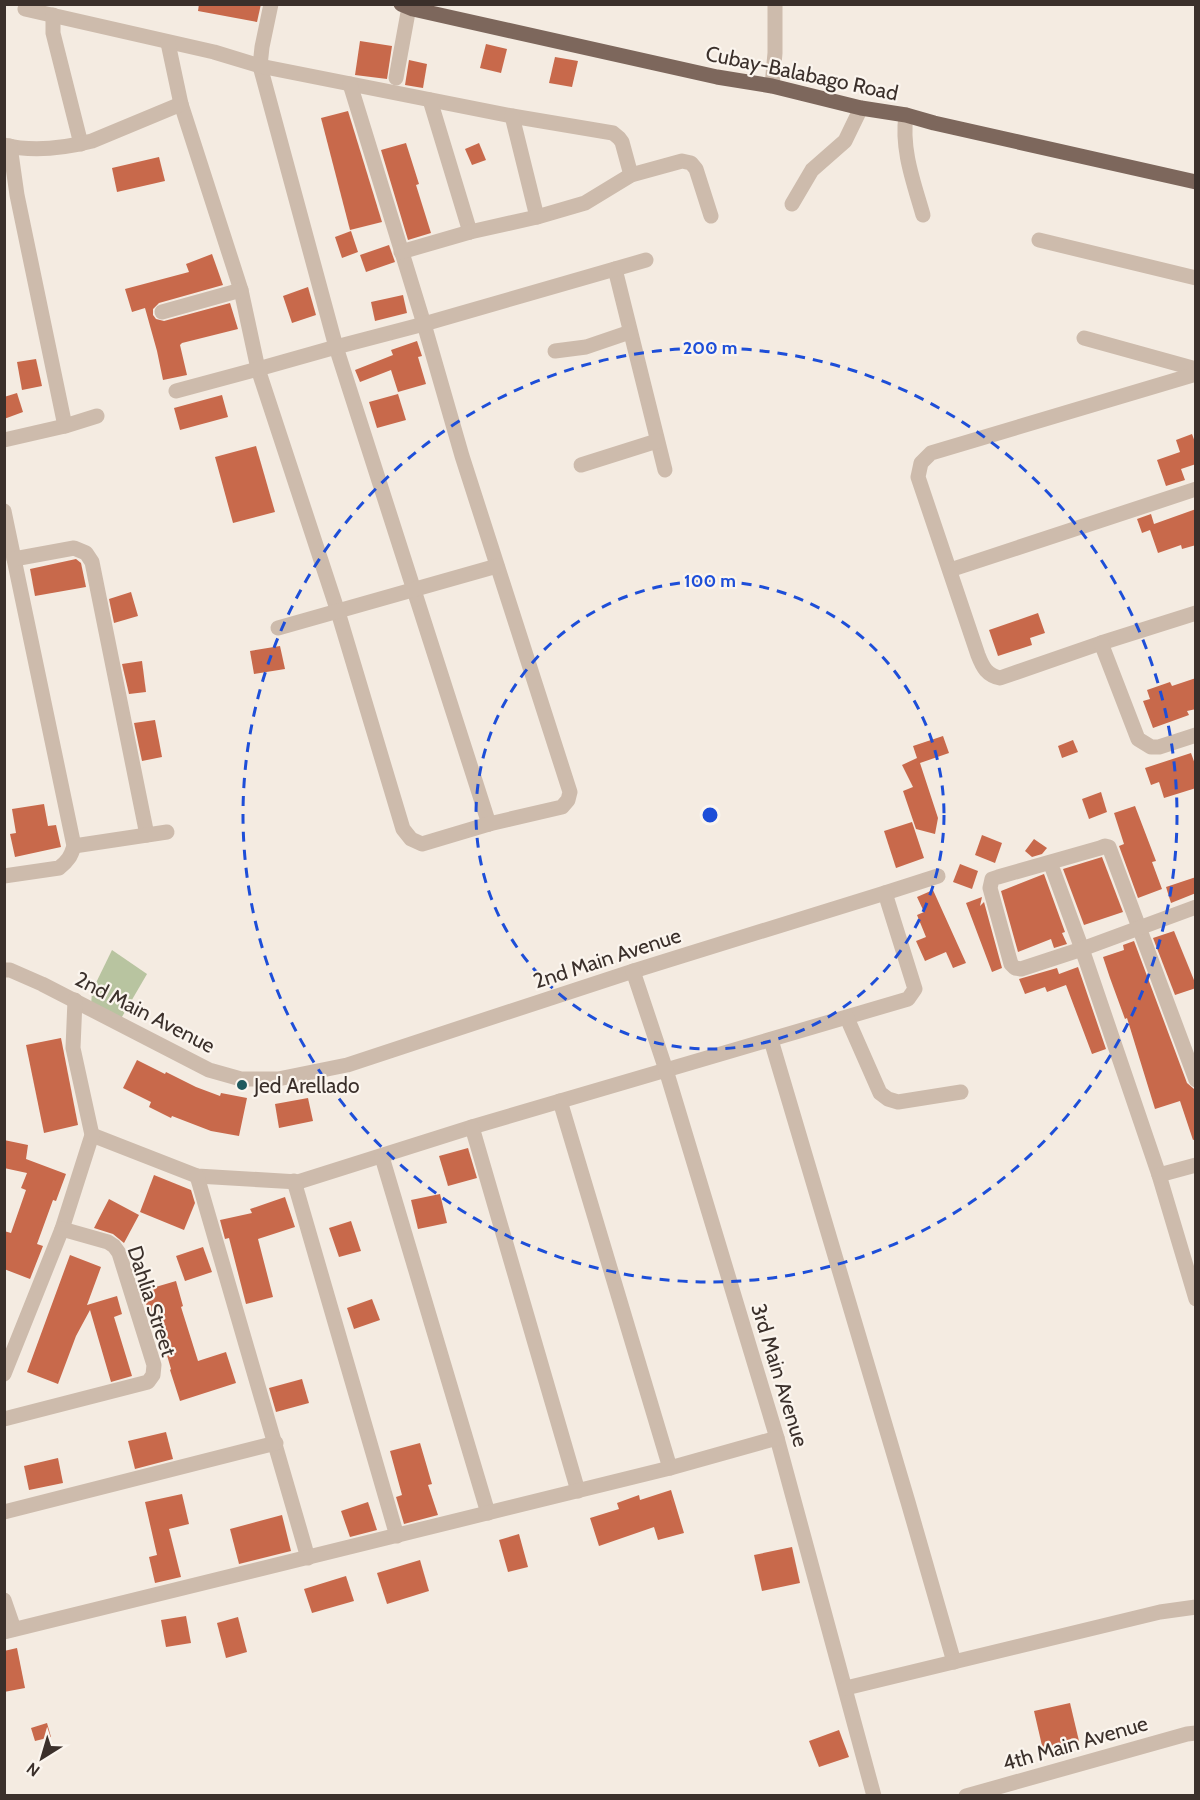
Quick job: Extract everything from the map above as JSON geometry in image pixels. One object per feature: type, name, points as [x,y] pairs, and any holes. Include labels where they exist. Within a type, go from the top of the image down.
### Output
[{"type":"main road","name":"Cubay-Balabago Road","points":[[405,6],[717,77],[772,86],[861,108],[906,115],[1196,182]]},
{"type":"street","points":[[272,4],[260,66],[336,346],[489,824]]},
{"type":"street","points":[[772,86],[775,4]]},
{"type":"street","points":[[396,78],[405,6]]},
{"type":"street","points":[[25,9],[214,52],[260,66],[512,116],[613,133],[622,142],[631,175]]},
{"type":"street","points":[[54,15],[53,33],[81,144]]},
{"type":"street","points":[[168,43],[182,104],[241,290],[258,369],[338,612],[403,830],[411,839],[422,844],[489,824],[562,807],[568,800],[570,792],[462,456],[350,84]]},
{"type":"street","points":[[430,100],[470,232]]},
{"type":"street","points":[[65,426],[7,145],[56,149],[81,144],[182,104]]},
{"type":"street","points":[[792,204],[812,170],[845,141],[861,108]]},
{"type":"street","points":[[906,115],[904,127],[906,155],[923,216]]},
{"type":"street","points":[[512,116],[537,218]]},
{"type":"street","points":[[401,252],[470,232],[537,218],[585,203],[631,175],[682,161],[691,163],[696,169],[711,216]]},
{"type":"street","points":[[1039,240],[1196,278]]},
{"type":"street","points":[[176,391],[424,324],[646,260]]},
{"type":"street","points":[[615,269],[665,470]]},
{"type":"street","points":[[162,312],[241,290]]},
{"type":"street","points":[[555,351],[586,346],[630,332]]},
{"type":"street","points":[[1084,338],[1196,369]]},
{"type":"street","points":[[1196,374],[931,453],[921,463],[918,477],[983,668],[992,676],[1000,678],[1101,643],[1196,614]]},
{"type":"street","points":[[4,440],[97,416]]},
{"type":"street","points":[[581,465],[657,441]]},
{"type":"street","points":[[950,570],[1196,489]]},
{"type":"street","points":[[4,511],[74,846],[71,856],[59,868],[4,876]]},
{"type":"street","points":[[14,559],[74,548],[86,553],[92,562],[147,835]]},
{"type":"street","points":[[278,628],[497,566]]},
{"type":"street","points":[[1101,643],[1138,739],[1151,747],[1194,740]]},
{"type":"street","points":[[74,846],[168,832]]},
{"type":"street","points":[[1196,908],[1140,928],[1082,949],[1021,969],[1011,964],[990,888],[992,879],[1105,846],[1109,847],[1140,928],[1189,1041],[1196,1080]]},
{"type":"street","points":[[1050,862],[1159,1175],[1196,1299]]},
{"type":"street","name":"2nd Main Avenue","points":[[4,970],[10,970],[75,1000],[209,1070],[242,1078],[278,1079],[347,1065],[633,971],[938,876]]},
{"type":"street","points":[[92,1135],[197,1176],[298,1182],[472,1127],[847,1018],[908,999],[915,989],[885,893]]},
{"type":"street","name":"3rd Main Avenue","points":[[633,971],[666,1070],[777,1438],[874,1796]]},
{"type":"street","points":[[4,1374],[62,1229],[92,1135],[73,1048],[75,1000]]},
{"type":"street","points":[[847,1018],[880,1093],[888,1099],[898,1102],[961,1092]]},
{"type":"street","points":[[771,1040],[954,1662]]},
{"type":"street","points":[[560,1101],[670,1468]]},
{"type":"street","points":[[472,1127],[578,1491]]},
{"type":"street","points":[[382,1157],[488,1513]]},
{"type":"street","points":[[1159,1175],[1196,1165]]},
{"type":"street","points":[[197,1176],[308,1558]]},
{"type":"street","points":[[294,1181],[398,1536]]},
{"type":"street","name":"Dahlia Street","points":[[4,1419],[148,1382],[153,1376],[154,1365],[114,1246],[108,1242],[62,1229]]},
{"type":"street","points":[[4,1600],[9,1630],[670,1468],[777,1438]]},
{"type":"street","points":[[4,1512],[276,1443]]},
{"type":"street","points":[[846,1688],[1160,1612],[1196,1606]]},
{"type":"street","name":"4th Main Avenue","points":[[966,1796],[1187,1734],[1196,1734]]},
{"type":"green space","points":[[112,950],[147,974],[119,1022],[91,1006],[92,991]]},
{"type":"building","points":[[199,4],[261,4],[257,22],[198,11]]},
{"type":"building","points":[[360,41],[392,46],[387,79],[355,75]]},
{"type":"building","points":[[486,44],[507,49],[501,73],[480,68]]},
{"type":"building","points":[[555,57],[578,61],[572,87],[549,83]]},
{"type":"building","points":[[409,60],[427,64],[423,88],[405,85]]},
{"type":"building","points":[[348,111],[382,222],[350,230],[321,118]]},
{"type":"building","points":[[406,143],[431,233],[408,240],[381,150]]},
{"type":"building","points":[[479,143],[486,160],[472,165],[465,149]]},
{"type":"building","points":[[159,157],[165,181],[117,192],[112,168]]},
{"type":"building","points":[[351,231],[358,252],[342,258],[335,237]]},
{"type":"building","points":[[389,245],[395,262],[366,272],[360,255]]},
{"type":"building","points":[[212,254],[223,285],[159,303],[153,309],[153,315],[156,319],[164,321],[230,303],[238,329],[182,343],[180,345],[187,375],[163,380],[145,308],[132,312],[125,289],[189,272],[186,264]]},
{"type":"building","points":[[308,287],[316,315],[292,323],[283,296]]},
{"type":"building","points":[[403,295],[407,313],[375,321],[371,302]]},
{"type":"building","points":[[417,341],[422,356],[418,357],[426,384],[398,392],[391,370],[360,382],[355,370],[393,355],[391,350]]},
{"type":"building","points":[[36,359],[42,386],[22,390],[17,362]]},
{"type":"building","points":[[17,393],[23,412],[4,419],[4,397]]},
{"type":"building","points":[[398,394],[406,420],[377,428],[369,402]]},
{"type":"building","points":[[222,395],[228,417],[180,430],[174,408]]},
{"type":"building","points":[[1192,434],[1196,445],[1196,464],[1181,469],[1185,480],[1166,486],[1157,460],[1180,452],[1176,440]]},
{"type":"building","points":[[256,446],[275,512],[233,523],[215,457]]},
{"type":"building","points":[[1196,509],[1196,545],[1182,549],[1181,545],[1158,553],[1150,530],[1142,533],[1137,519],[1151,514],[1154,524]]},
{"type":"building","points":[[76,559],[81,563],[86,587],[35,596],[30,569]]},
{"type":"building","points":[[131,592],[138,616],[114,623],[109,599]]},
{"type":"building","points":[[1038,613],[1045,633],[1030,638],[1032,645],[998,656],[989,630]]},
{"type":"building","points":[[280,646],[285,669],[254,674],[250,651]]},
{"type":"building","points":[[142,661],[146,692],[129,694],[122,664]]},
{"type":"building","points":[[1196,678],[1196,709],[1187,711],[1189,715],[1153,728],[1143,701],[1150,699],[1147,690],[1170,682],[1172,686]]},
{"type":"building","points":[[155,720],[162,757],[142,761],[134,723]]},
{"type":"building","points":[[943,736],[949,753],[920,763],[938,818],[935,834],[916,829],[903,791],[913,787],[902,765],[917,758],[913,746]]},
{"type":"building","points":[[1073,740],[1078,752],[1062,758],[1058,746]]},
{"type":"building","points":[[1191,753],[1196,767],[1196,788],[1164,798],[1159,782],[1151,785],[1145,768]]},
{"type":"building","points":[[1101,792],[1107,812],[1089,819],[1082,799]]},
{"type":"building","points":[[44,804],[48,826],[56,825],[61,847],[15,857],[10,834],[16,833],[12,809]]},
{"type":"building","points":[[1135,806],[1156,861],[1152,862],[1162,889],[1138,898],[1119,846],[1124,844],[1114,813]]},
{"type":"building","points":[[912,822],[924,858],[896,868],[884,831]]},
{"type":"building","points":[[982,835],[1002,843],[995,863],[975,855]]},
{"type":"building","points":[[1034,839],[1047,848],[1042,854],[1032,857],[1025,851]]},
{"type":"building","points":[[1102,857],[1123,912],[1084,925],[1063,869]]},
{"type":"building","points":[[960,864],[978,871],[972,889],[953,882]]},
{"type":"building","points":[[1044,874],[1065,932],[1062,933],[1067,944],[1054,948],[1051,939],[1018,952],[1001,891]]},
{"type":"building","points":[[1196,877],[1196,893],[1171,903],[1166,887]]},
{"type":"building","points":[[933,890],[966,963],[953,968],[946,952],[925,961],[916,941],[926,937],[917,915],[924,912],[917,897]]},
{"type":"building","points":[[982,897],[980,906],[984,902],[1002,968],[992,972],[966,903]]},
{"type":"building","points":[[1174,931],[1196,985],[1196,988],[1175,995],[1153,938]]},
{"type":"building","points":[[1134,941],[1187,1083],[1196,1094],[1196,1139],[1193,1140],[1180,1101],[1155,1109],[1127,1018],[1125,1019],[1103,957],[1124,950],[1123,945]]},
{"type":"building","points":[[1078,967],[1106,1049],[1092,1054],[1066,985],[1047,992],[1045,987],[1025,994],[1019,979],[1057,968],[1059,974]]},
{"type":"building","points":[[61,1038],[78,1125],[44,1133],[26,1045]]},
{"type":"building","points":[[137,1060],[220,1096],[221,1093],[247,1098],[239,1136],[211,1131],[172,1116],[171,1118],[149,1107],[151,1102],[123,1088]]},
{"type":"building","points":[[308,1098],[313,1121],[279,1128],[275,1104]]},
{"type":"building","points":[[4,1140],[28,1145],[26,1159],[66,1174],[56,1201],[53,1200],[37,1244],[43,1246],[30,1279],[4,1269],[4,1231],[11,1233],[26,1190],[21,1188],[27,1173],[4,1168]]},
{"type":"building","points":[[468,1148],[477,1178],[448,1186],[439,1156]]},
{"type":"building","points":[[154,1175],[191,1190],[195,1203],[184,1230],[140,1212]]},
{"type":"building","points":[[440,1194],[447,1223],[418,1229],[411,1200]]},
{"type":"building","points":[[285,1197],[295,1227],[258,1239],[273,1297],[246,1304],[229,1238],[225,1239],[220,1220],[252,1213],[250,1209]]},
{"type":"building","points":[[109,1199],[139,1215],[124,1243],[113,1234],[94,1228]]},
{"type":"building","points":[[351,1221],[361,1251],[339,1257],[329,1228]]},
{"type":"building","points":[[203,1247],[212,1272],[185,1281],[176,1256]]},
{"type":"building","points":[[70,1255],[101,1267],[87,1305],[117,1296],[122,1314],[114,1317],[132,1376],[111,1382],[90,1310],[76,1336],[58,1384],[27,1372]]},
{"type":"building","points":[[176,1281],[183,1306],[181,1307],[198,1361],[226,1352],[236,1383],[180,1401],[155,1314],[150,1316],[142,1291]]},
{"type":"building","points":[[372,1299],[380,1320],[354,1329],[347,1308]]},
{"type":"building","points":[[302,1379],[309,1403],[276,1412],[269,1388]]},
{"type":"building","points":[[166,1432],[173,1459],[135,1469],[128,1441]]},
{"type":"building","points":[[420,1443],[432,1484],[428,1485],[438,1515],[404,1524],[396,1497],[402,1495],[390,1451]]},
{"type":"building","points":[[58,1458],[63,1483],[29,1490],[24,1466]]},
{"type":"building","points":[[671,1490],[684,1533],[658,1540],[654,1527],[599,1546],[590,1518],[619,1509],[617,1503],[639,1495],[640,1500]]},
{"type":"building","points":[[182,1494],[189,1524],[169,1529],[181,1577],[155,1583],[149,1557],[157,1555],[145,1502]]},
{"type":"building","points":[[368,1502],[377,1530],[350,1537],[341,1511]]},
{"type":"building","points":[[282,1515],[291,1551],[239,1564],[230,1529]]},
{"type":"building","points":[[519,1534],[528,1567],[508,1572],[499,1540]]},
{"type":"building","points":[[792,1547],[800,1583],[762,1591],[754,1555]]},
{"type":"building","points":[[420,1560],[429,1591],[387,1604],[377,1573]]},
{"type":"building","points":[[346,1576],[354,1601],[312,1613],[304,1589]]},
{"type":"building","points":[[186,1616],[191,1643],[166,1647],[161,1620]]},
{"type":"building","points":[[238,1617],[247,1652],[226,1658],[217,1623]]},
{"type":"building","points":[[17,1648],[25,1688],[4,1692],[4,1651]]},
{"type":"building","points":[[1070,1703],[1079,1741],[1043,1750],[1034,1711]]},
{"type":"building","points":[[47,1723],[51,1737],[35,1741],[31,1728]]},
{"type":"building","points":[[839,1730],[849,1757],[819,1767],[809,1741]]},
{"type":"place","name":"Jed Arellado","points":[[242,1085]]}]
